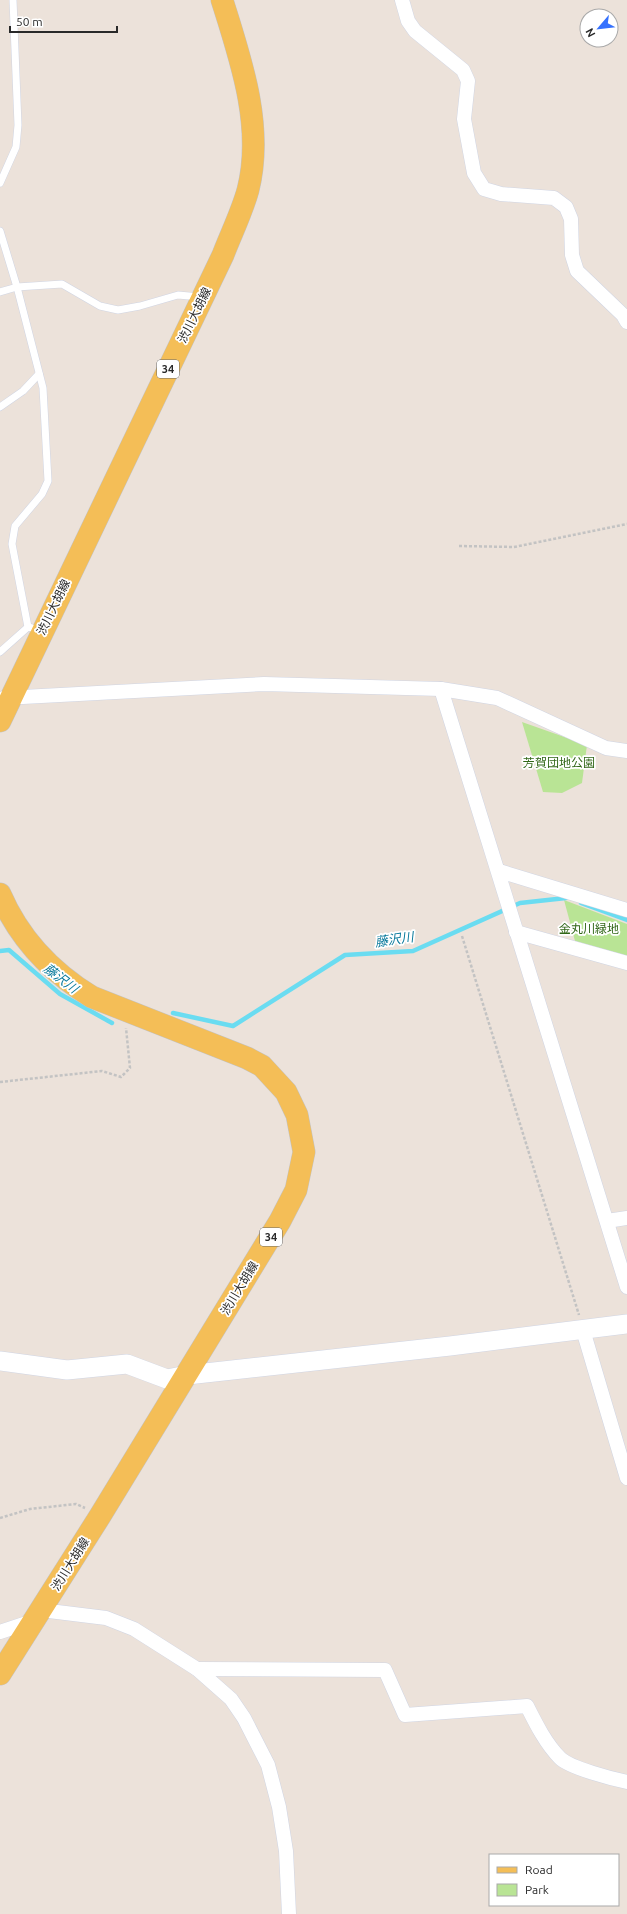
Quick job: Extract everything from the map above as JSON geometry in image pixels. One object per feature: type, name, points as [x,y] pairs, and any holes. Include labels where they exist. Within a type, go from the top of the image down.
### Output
[{"type":"main road","name":"渋川大胡線","points":[[0,721],[5,698],[35,629],[223,255],[248,190],[254,153],[249,98],[222,0]]},
{"type":"main road","name":"渋川大胡線","points":[[0,894],[17,927],[45,961],[73,985],[92,997],[124,1011],[222,1047],[262,1066],[286,1092],[297,1115],[302,1134],[304,1152],[296,1190],[280,1221],[100,1516],[0,1674]]},
{"type":"street","points":[[402,0],[408,21],[415,31],[463,70],[468,81],[464,119],[474,173],[484,189],[501,194],[554,198],[566,207],[571,219],[572,255],[577,271],[623,315],[627,322]]},
{"type":"street","points":[[5,698],[264,684],[441,689],[498,698],[606,748],[627,751]]},
{"type":"street","points":[[441,689],[499,871],[516,932],[627,1287]]},
{"type":"street","points":[[499,871],[627,910]]},
{"type":"street","points":[[516,932],[627,963]]},
{"type":"street","points":[[607,1221],[627,1218]]},
{"type":"street","points":[[0,1361],[67,1370],[127,1364],[167,1379],[186,1375],[627,1324]]},
{"type":"street","points":[[583,1330],[627,1478]]},
{"type":"street","points":[[0,1632],[37,1615],[106,1618],[134,1629],[197,1669],[231,1699],[244,1718],[268,1765],[279,1808],[285,1844],[289,1914]]},
{"type":"street","points":[[197,1669],[385,1670],[405,1715],[527,1706],[538,1727],[561,1759],[601,1776],[627,1782]]},
{"type":"lane","points":[[0,184],[16,147],[18,125],[13,0]]},
{"type":"lane","points":[[0,231],[17,287],[43,388],[48,481],[42,494],[15,526],[12,544],[35,629],[0,652]]},
{"type":"lane","points":[[0,292],[17,287],[62,284],[100,306],[118,310],[140,306],[178,295],[202,297]]},
{"type":"lane","points":[[0,407],[23,391],[39,374]]},
{"type":"path","points":[[459,546],[514,547],[627,524]]},
{"type":"path","points":[[462,936],[583,1330]]},
{"type":"path","points":[[0,1082],[102,1071],[121,1077],[130,1068],[124,1011]]},
{"type":"path","points":[[0,1518],[30,1509],[76,1504],[100,1516]]},
{"type":"green space","name":"芳賀団地公園","points":[[522,722],[587,745],[582,783],[562,793],[543,792]]},
{"type":"green space","name":"金丸川緑地","points":[[564,900],[627,924],[627,956],[575,941]]},
{"type":"waterway","name":"藤沢川","points":[[173,1013],[233,1026],[345,955],[413,951],[520,903],[566,898]]},
{"type":"waterway","name":"藤沢川","points":[[581,903],[627,920]]},
{"type":"waterway","name":"藤沢川","points":[[0,951],[9,950],[60,994],[112,1023]]}]
